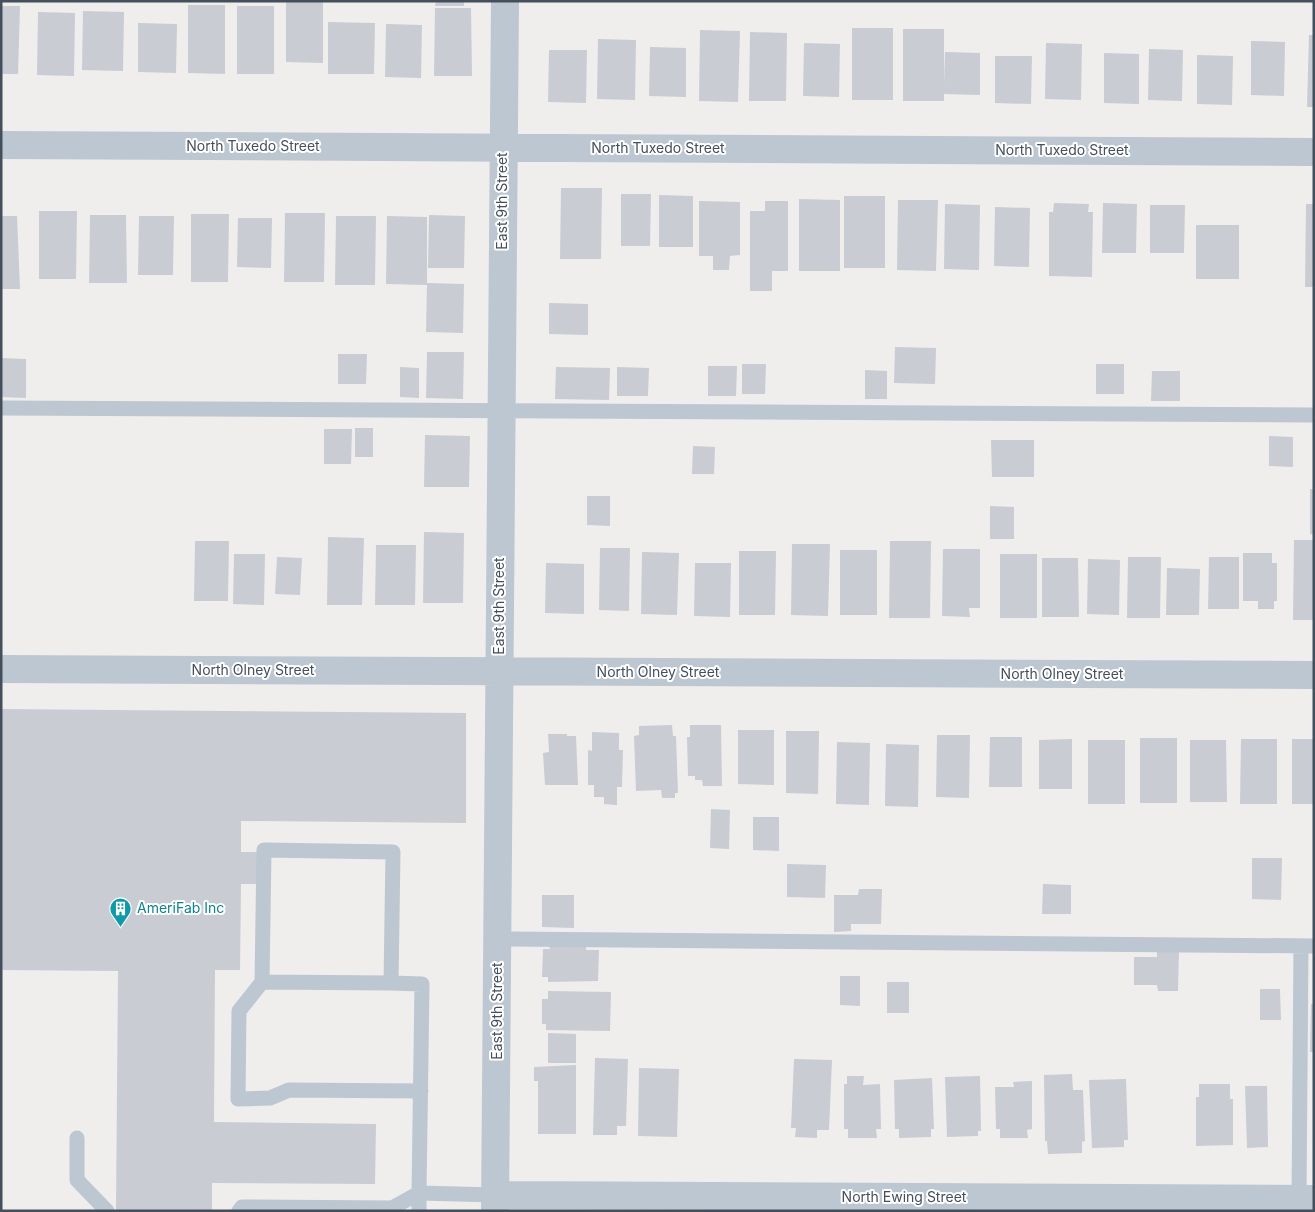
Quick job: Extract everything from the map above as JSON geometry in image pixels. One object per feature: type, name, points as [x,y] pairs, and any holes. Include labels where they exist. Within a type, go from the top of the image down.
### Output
[{"type":"street","name":"East 9th Street","points":[[495,1203],[502,147],[505,1]]},
{"type":"street","name":"North Tuxedo Street","points":[[1,145],[1314,152]]},
{"type":"street","name":"North Olney Street","points":[[1,669],[1314,676]]},
{"type":"street","name":"North Ewing Street","points":[[495,1203],[1307,1199]]},
{"type":"lane","points":[[1,408],[1314,415]]},
{"type":"lane","points":[[391,983],[393,852],[264,850],[262,982],[239,1011],[238,1099],[270,1098],[289,1090],[421,1091]]},
{"type":"lane","points":[[497,939],[1307,946],[1307,1199]]},
{"type":"lane","points":[[262,982],[422,984],[419,1211]]},
{"type":"lane","points":[[77,1138],[77,1180],[107,1211]]},
{"type":"lane","points":[[239,1211],[242,1207],[392,1208],[419,1193],[495,1203]]},
{"type":"building","points":[[286,1],[323,1],[323,63],[286,62]]},
{"type":"building","points":[[436,1],[464,1],[464,6],[435,6]]},
{"type":"building","points":[[188,5],[225,5],[225,74],[188,73]]},
{"type":"building","points":[[1,6],[20,6],[18,74],[1,74]]},
{"type":"building","points":[[237,6],[274,6],[274,74],[237,74]]},
{"type":"building","points":[[435,8],[471,8],[472,76],[434,76]]},
{"type":"building","points":[[83,11],[124,12],[123,71],[82,70]]},
{"type":"building","points":[[38,12],[75,13],[74,76],[37,75]]},
{"type":"building","points":[[328,22],[375,23],[374,74],[328,74]]},
{"type":"building","points":[[138,23],[177,24],[176,73],[138,72]]},
{"type":"building","points":[[386,24],[422,25],[421,78],[385,77]]},
{"type":"building","points":[[852,28],[893,28],[893,100],[852,100]]},
{"type":"building","points":[[903,29],[944,29],[944,84],[945,52],[980,53],[980,95],[944,94],[944,101],[903,101]]},
{"type":"building","points":[[700,30],[740,31],[738,102],[699,101]]},
{"type":"building","points":[[750,32],[787,33],[786,101],[749,101]]},
{"type":"building","points":[[1309,35],[1314,35],[1314,107],[1307,107]]},
{"type":"building","points":[[598,39],[636,40],[635,100],[597,99]]},
{"type":"building","points":[[1251,41],[1285,42],[1284,96],[1251,95]]},
{"type":"building","points":[[804,43],[840,44],[839,97],[803,96]]},
{"type":"building","points":[[1046,43],[1082,44],[1081,100],[1045,99]]},
{"type":"building","points":[[650,47],[686,48],[686,97],[649,96]]},
{"type":"building","points":[[1149,49],[1183,50],[1182,101],[1148,100]]},
{"type":"building","points":[[549,50],[587,50],[586,103],[548,102]]},
{"type":"building","points":[[1104,53],[1139,54],[1139,104],[1104,103]]},
{"type":"building","points":[[1197,55],[1233,56],[1232,105],[1197,104]]},
{"type":"building","points":[[995,56],[1032,56],[1031,104],[995,103]]},
{"type":"building","points":[[561,188],[602,188],[601,259],[560,259]]},
{"type":"building","points":[[621,194],[651,194],[650,246],[621,246]]},
{"type":"building","points":[[659,195],[693,196],[693,247],[659,247]]},
{"type":"building","points":[[844,196],[885,196],[885,268],[844,268]]},
{"type":"building","points":[[799,199],[840,200],[840,271],[799,271]]},
{"type":"building","points":[[898,200],[938,200],[936,271],[897,270]]},
{"type":"building","points":[[699,201],[740,202],[740,255],[730,256],[729,270],[713,270],[713,256],[699,256]]},
{"type":"building","points":[[765,201],[788,201],[788,271],[772,271],[772,291],[750,291],[750,211],[765,211]]},
{"type":"building","points":[[1054,203],[1089,204],[1088,212],[1093,212],[1092,277],[1049,276],[1049,212],[1053,212]]},
{"type":"building","points":[[1103,203],[1137,204],[1136,253],[1102,253]]},
{"type":"building","points":[[945,204],[980,205],[979,270],[944,269]]},
{"type":"building","points":[[1306,204],[1314,204],[1314,287],[1305,287]]},
{"type":"building","points":[[1150,205],[1185,205],[1184,253],[1150,253]]},
{"type":"building","points":[[995,207],[1030,208],[1029,267],[994,266]]},
{"type":"building","points":[[39,211],[77,211],[76,279],[39,279]]},
{"type":"building","points":[[285,213],[325,213],[324,282],[284,282]]},
{"type":"building","points":[[191,214],[229,214],[228,282],[191,282]]},
{"type":"building","points":[[90,215],[126,215],[127,283],[89,283]]},
{"type":"building","points":[[429,215],[465,216],[464,268],[428,268]]},
{"type":"building","points":[[1,216],[17,216],[20,289],[2,289]]},
{"type":"building","points":[[139,216],[174,216],[173,275],[138,275]]},
{"type":"building","points":[[336,216],[376,216],[375,285],[335,285]]},
{"type":"building","points":[[387,216],[427,217],[427,283],[464,284],[463,333],[426,332],[427,285],[386,284]]},
{"type":"building","points":[[238,218],[272,218],[271,268],[237,267]]},
{"type":"building","points":[[1196,225],[1239,225],[1239,279],[1196,279]]},
{"type":"building","points":[[549,303],[588,304],[588,335],[549,334]]},
{"type":"building","points":[[895,347],[936,348],[935,384],[894,383]]},
{"type":"building","points":[[427,352],[464,352],[463,399],[426,398]]},
{"type":"building","points":[[338,354],[367,354],[366,384],[338,384]]},
{"type":"building","points":[[1,358],[26,359],[26,398],[1,397]]},
{"type":"building","points":[[742,364],[766,364],[765,394],[742,394]]},
{"type":"building","points":[[1096,364],[1124,364],[1124,394],[1096,394]]},
{"type":"building","points":[[708,366],[737,366],[736,396],[708,396]]},
{"type":"building","points":[[400,367],[419,368],[419,398],[400,397]]},
{"type":"building","points":[[556,367],[610,368],[609,400],[555,399]]},
{"type":"building","points":[[617,367],[649,368],[648,396],[617,396]]},
{"type":"building","points":[[865,370],[887,371],[887,399],[865,399]]},
{"type":"building","points":[[1152,371],[1180,371],[1180,401],[1151,401]]},
{"type":"building","points":[[355,428],[373,428],[373,457],[355,457]]},
{"type":"building","points":[[324,429],[352,429],[351,464],[324,464]]},
{"type":"building","points":[[425,435],[470,436],[469,487],[424,487]]},
{"type":"building","points":[[1269,436],[1293,437],[1293,467],[1269,466]]},
{"type":"building","points":[[991,440],[1034,440],[1034,477],[992,477]]},
{"type":"building","points":[[693,446],[715,447],[714,474],[692,474]]},
{"type":"building","points":[[1310,489],[1314,489],[1314,535],[1310,534]]},
{"type":"building","points":[[587,496],[610,496],[610,526],[587,525]]},
{"type":"building","points":[[990,506],[1014,507],[1014,539],[990,539]]},
{"type":"building","points":[[424,532],[464,533],[463,603],[423,603]]},
{"type":"building","points":[[328,537],[364,538],[362,605],[327,605]]},
{"type":"building","points":[[1294,540],[1314,540],[1314,620],[1293,620]]},
{"type":"building","points":[[195,541],[229,541],[228,601],[194,601]]},
{"type":"building","points":[[890,541],[931,541],[930,618],[889,618]]},
{"type":"building","points":[[792,544],[830,544],[828,616],[791,615]]},
{"type":"building","points":[[376,545],[416,545],[415,605],[375,605]]},
{"type":"building","points":[[600,548],[630,548],[629,611],[599,610]]},
{"type":"building","points":[[943,549],[980,549],[980,608],[969,608],[970,617],[942,616]]},
{"type":"building","points":[[840,550],[877,550],[877,615],[840,615]]},
{"type":"building","points":[[739,551],[776,551],[775,615],[739,615]]},
{"type":"building","points":[[642,552],[679,553],[677,615],[641,614]]},
{"type":"building","points":[[1243,553],[1272,553],[1272,563],[1277,563],[1277,601],[1274,601],[1274,609],[1258,609],[1258,601],[1243,601]]},
{"type":"building","points":[[234,554],[265,554],[264,605],[233,604]]},
{"type":"building","points":[[1000,554],[1037,554],[1037,618],[1000,618]]},
{"type":"building","points":[[277,557],[302,558],[300,595],[275,594]]},
{"type":"building","points":[[1128,557],[1161,557],[1160,618],[1127,618]]},
{"type":"building","points":[[1209,557],[1239,557],[1239,609],[1208,609]]},
{"type":"building","points":[[1042,558],[1078,558],[1079,617],[1042,617]]},
{"type":"building","points":[[1088,559],[1120,560],[1119,615],[1087,614]]},
{"type":"building","points":[[546,563],[584,564],[584,614],[545,613]]},
{"type":"building","points":[[695,563],[731,563],[730,617],[694,616]]},
{"type":"building","points":[[1167,568],[1200,569],[1199,615],[1166,615]]},
{"type":"building","name":"AmeriFab Inc","points":[[1,709],[466,713],[466,823],[241,821],[241,852],[257,852],[257,884],[241,884],[240,970],[215,970],[214,1122],[376,1124],[375,1184],[212,1183],[212,1211],[116,1211],[118,971],[1,970]]},
{"type":"building","points":[[672,725],[673,736],[676,736],[678,793],[675,793],[675,798],[662,798],[661,790],[636,791],[634,736],[639,735],[639,726]]},
{"type":"building","points":[[690,725],[721,725],[722,786],[703,786],[702,780],[695,780],[695,776],[688,776],[687,737],[690,737]]},
{"type":"building","points":[[738,730],[774,730],[774,785],[738,784]]},
{"type":"building","points":[[786,731],[819,731],[818,794],[786,793]]},
{"type":"building","points":[[592,732],[619,733],[619,750],[623,750],[622,787],[617,787],[617,805],[604,804],[604,797],[594,797],[594,785],[588,785],[588,750],[592,751]]},
{"type":"building","points":[[548,734],[576,736],[578,785],[545,785],[543,753],[549,752]]},
{"type":"building","points":[[937,735],[970,735],[969,798],[936,797]]},
{"type":"building","points":[[990,737],[1022,737],[1022,787],[989,787]]},
{"type":"building","points":[[1140,738],[1177,738],[1177,803],[1140,803]]},
{"type":"building","points":[[1072,739],[1072,789],[1039,789],[1039,740]]},
{"type":"building","points":[[1241,739],[1277,739],[1277,804],[1240,804]]},
{"type":"building","points":[[1292,739],[1314,739],[1314,804],[1292,804]]},
{"type":"building","points":[[1088,740],[1125,740],[1125,804],[1088,804]]},
{"type":"building","points":[[1190,740],[1226,740],[1227,802],[1190,802]]},
{"type":"building","points":[[837,742],[870,743],[869,805],[836,804]]},
{"type":"building","points":[[886,744],[919,745],[918,807],[885,806]]},
{"type":"building","points":[[711,809],[730,810],[729,849],[710,848]]},
{"type":"building","points":[[753,817],[779,817],[779,851],[753,850]]},
{"type":"building","points":[[1252,858],[1282,858],[1281,900],[1252,899]]},
{"type":"building","points":[[787,864],[826,865],[825,898],[787,897]]},
{"type":"building","points":[[1043,884],[1071,885],[1071,914],[1042,914]]},
{"type":"building","points":[[859,889],[882,889],[881,924],[851,924],[851,931],[834,932],[834,895],[858,895]]},
{"type":"building","points":[[542,895],[574,895],[574,928],[542,927]]},
{"type":"building","points":[[549,946],[586,946],[586,950],[599,950],[598,981],[548,982],[548,977],[542,977],[543,949],[550,949]]},
{"type":"building","points":[[1157,951],[1179,951],[1178,991],[1158,991],[1157,985],[1134,985],[1134,957],[1157,957]]},
{"type":"building","points":[[840,976],[860,976],[860,1006],[840,1005]]},
{"type":"building","points":[[887,982],[909,982],[909,1013],[887,1013]]},
{"type":"building","points":[[1260,989],[1280,989],[1281,1020],[1260,1020]]},
{"type":"building","points":[[548,991],[611,992],[610,1031],[546,1030],[546,1024],[542,1024],[542,999],[548,999]]},
{"type":"building","points":[[1311,1004],[1314,1004],[1314,1052],[1310,1052]]},
{"type":"building","points":[[548,1033],[576,1034],[576,1063],[548,1063]]},
{"type":"building","points":[[595,1058],[628,1059],[626,1126],[617,1126],[617,1135],[593,1135]]},
{"type":"building","points":[[794,1059],[832,1060],[829,1130],[817,1130],[817,1138],[795,1137],[796,1128],[791,1128]]},
{"type":"building","points":[[576,1065],[576,1134],[538,1134],[538,1081],[534,1081],[534,1067]]},
{"type":"building","points":[[639,1068],[679,1069],[677,1137],[638,1136]]},
{"type":"building","points":[[1072,1074],[1073,1090],[1083,1090],[1085,1141],[1082,1142],[1082,1153],[1048,1154],[1047,1141],[1045,1141],[1044,1075]]},
{"type":"building","points":[[847,1076],[864,1076],[863,1085],[880,1084],[881,1129],[876,1129],[877,1138],[848,1138],[848,1129],[844,1129],[844,1084],[847,1084]]},
{"type":"building","points":[[980,1076],[981,1131],[978,1131],[978,1136],[947,1137],[945,1077]]},
{"type":"building","points":[[932,1078],[934,1129],[931,1129],[931,1137],[899,1138],[899,1129],[895,1129],[894,1080]]},
{"type":"building","points":[[1126,1079],[1128,1140],[1124,1140],[1124,1147],[1092,1148],[1089,1080]]},
{"type":"building","points":[[1032,1081],[1032,1129],[1027,1130],[1028,1138],[1000,1138],[1000,1129],[996,1129],[995,1087],[1014,1087],[1013,1082]]},
{"type":"building","points":[[1199,1084],[1230,1084],[1230,1099],[1233,1099],[1233,1145],[1196,1146],[1196,1097],[1199,1097]]},
{"type":"building","points":[[1245,1086],[1267,1086],[1268,1147],[1247,1148]]},
{"type":"place","name":"AmeriFab Inc","points":[[121,927]]}]
